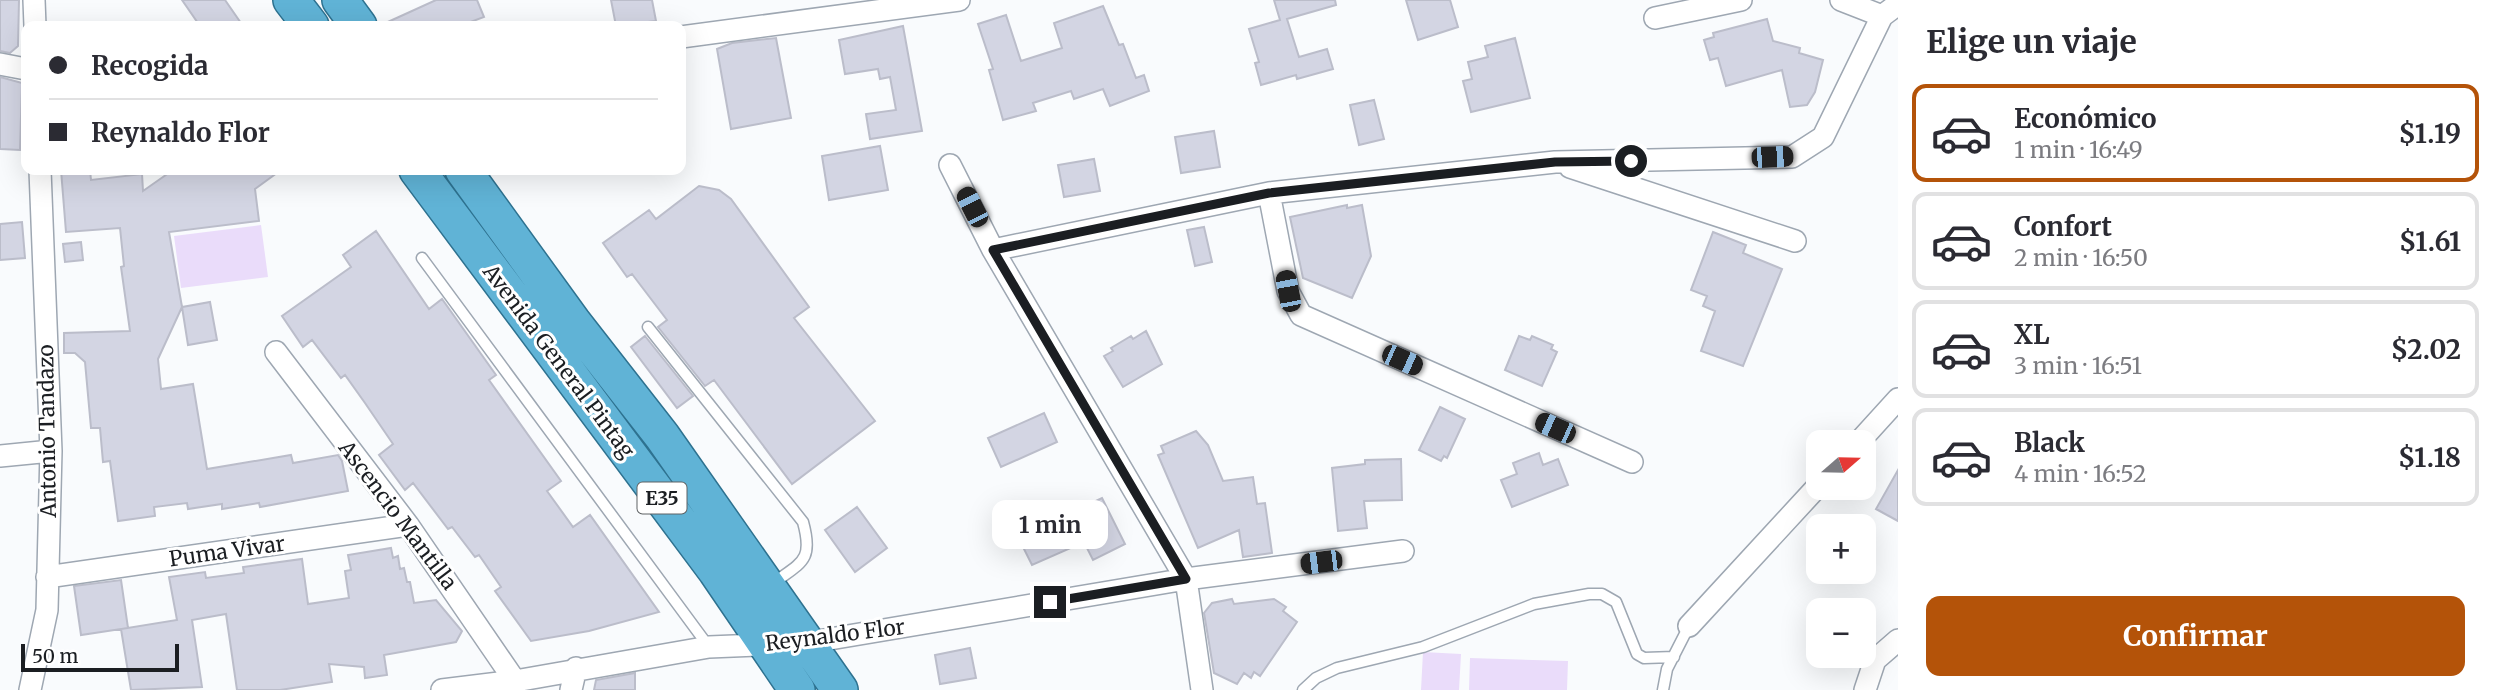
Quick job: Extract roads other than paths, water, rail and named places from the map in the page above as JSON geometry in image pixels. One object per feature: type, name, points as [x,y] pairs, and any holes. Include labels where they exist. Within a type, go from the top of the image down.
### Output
[{"type":"highway","points":[[291,0],[307,21]]},
{"type":"highway","points":[[340,0],[355,21]]},
{"type":"highway","name":"Avenida General Pintag","points":[[422,175],[754,598],[806,643],[840,690]]},
{"type":"highway","name":"Avenida General Pintag","points":[[467,175],[573,322],[662,436],[754,598],[765,645],[797,690]]},
{"type":"street","points":[[34,0],[35,21]]},
{"type":"street","points":[[686,36],[959,0]]},
{"type":"street","points":[[1655,18],[1741,0]]},
{"type":"street","points":[[993,250],[1269,193],[1555,162],[1792,157],[1823,136],[1890,10],[1840,0]]},
{"type":"street","points":[[0,64],[21,68]]},
{"type":"street","points":[[1555,162],[1795,241]]},
{"type":"street","points":[[950,165],[993,250],[1186,579],[1202,690]]},
{"type":"street","name":"Antonio Tandazo","points":[[30,690],[47,610],[51,452],[40,175]]},
{"type":"street","points":[[1269,193],[1288,291],[1292,305],[1301,315],[1632,462]]},
{"type":"street","name":"Ascencio Mantilla","points":[[276,352],[408,525],[515,681]]},
{"type":"street","points":[[1870,430],[1898,399]]},
{"type":"street","points":[[0,456],[51,452]]},
{"type":"street","points":[[1689,626],[1806,499]]},
{"type":"street","name":"Puma Vivar","points":[[47,578],[408,525]]},
{"type":"street","name":"Reynaldo Flor","points":[[442,690],[515,681],[576,668],[709,647],[806,643],[1186,579],[1403,551]]},
{"type":"street","points":[[1865,690],[1875,660],[1898,640]]},
{"type":"street","points":[[571,690],[576,668]]},
{"type":"lane","points":[[422,258],[709,647]]},
{"type":"lane","points":[[648,327],[803,522],[809,544],[805,557],[754,598]]},
{"type":"lane","points":[[1303,690],[1316,678],[1337,668],[1423,647],[1534,604],[1588,594],[1602,594],[1616,602],[1637,654],[1644,658],[1674,657]]},
{"type":"lane","points":[[1663,690],[1674,657],[1689,626]]}]
